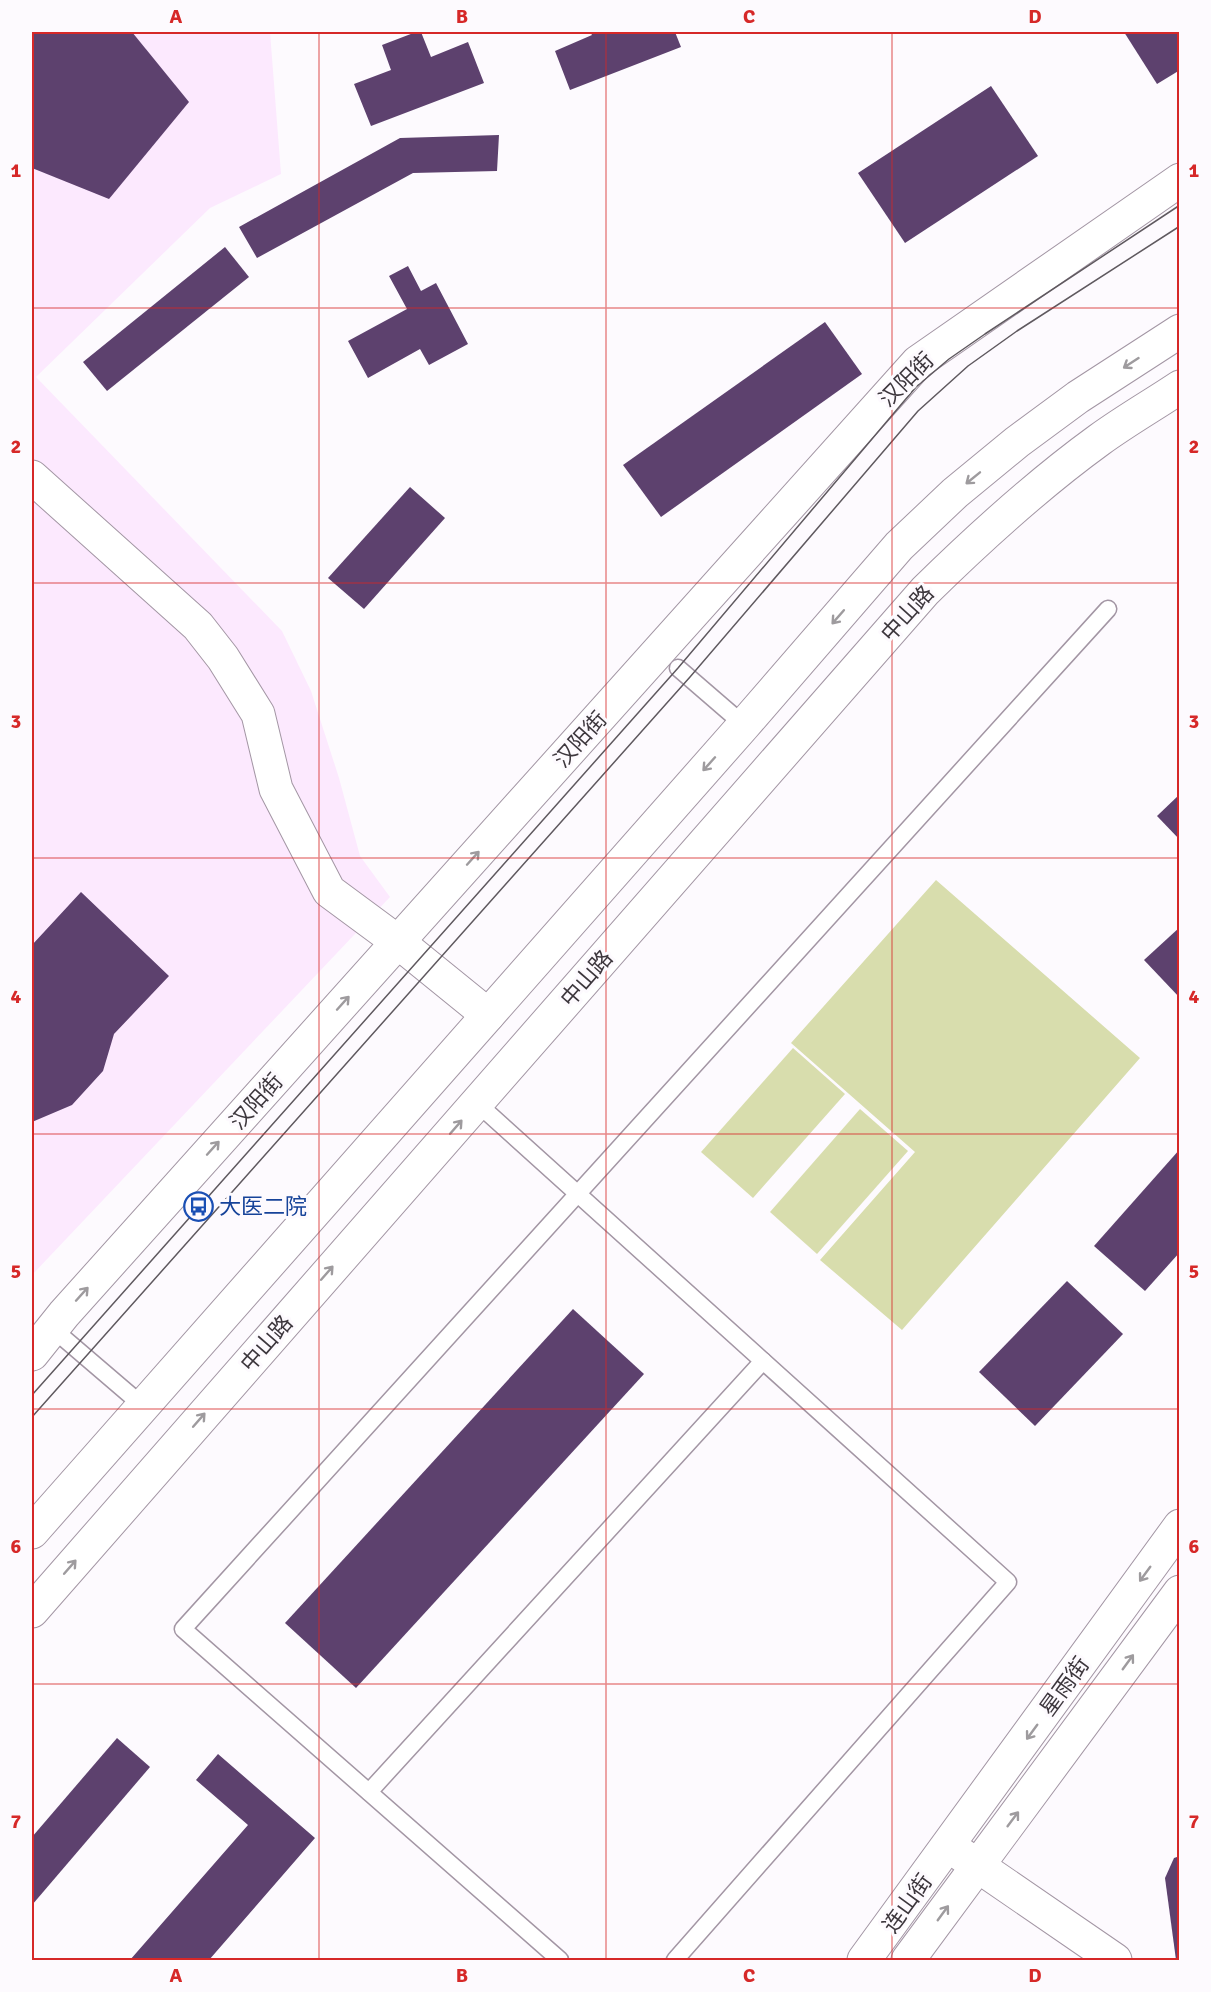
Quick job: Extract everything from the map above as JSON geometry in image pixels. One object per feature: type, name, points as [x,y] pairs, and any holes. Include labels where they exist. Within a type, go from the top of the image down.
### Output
[{"type":"main road","name":"汉阳街","points":[[32,1354],[64,1314],[918,362],[1179,180]]},
{"type":"main road","points":[[32,1532],[899,546],[955,493],[1017,442],[1078,397],[1179,331]]},
{"type":"main road","name":"中山路","points":[[32,1611],[926,591],[979,537],[1035,490],[1099,440],[1179,387]]},
{"type":"main road","points":[[32,477],[198,626],[223,658],[258,714],[276,789],[329,891],[398,942],[488,1015]]},
{"type":"main road","name":"星雨街","points":[[949,1846],[1179,1526]]},
{"type":"main road","name":"星雨街","points":[[978,1866],[1179,1592]]},
{"type":"main road","points":[[949,1846],[1115,1960]]},
{"type":"main road","name":"连山街","points":[[864,1960],[949,1846]]},
{"type":"main road","name":"连山街","points":[[908,1960],[978,1866]]},
{"type":"lane","points":[[560,1960],[183,1629],[1108,609]]},
{"type":"lane","points":[[678,668],[744,725]]},
{"type":"lane","points":[[477,1103],[1008,1582],[675,1960]]},
{"type":"lane","points":[[53,1329],[143,1406]]},
{"type":"lane","points":[[369,1792],[763,1361]]},
{"type":"shaded area","points":[[32,32],[270,32],[281,174],[210,208],[36,377],[282,631],[311,691],[339,778],[360,856],[390,897],[32,1275]]},
{"type":"green space","points":[[936,880],[1140,1058],[902,1330],[820,1260],[915,1152],[791,1043]]},
{"type":"green space","points":[[793,1048],[845,1094],[753,1198],[701,1152]]},
{"type":"green space","points":[[860,1109],[908,1151],[817,1254],[770,1212]]},
{"type":"building","points":[[32,32],[132,32],[189,102],[109,199],[32,168]]},
{"type":"building","points":[[421,32],[431,57],[468,42],[484,83],[371,126],[354,84],[391,70],[382,45]]},
{"type":"building","points":[[590,32],[675,32],[681,47],[570,90],[555,51],[592,35]]},
{"type":"building","points":[[1124,32],[1180,32],[1180,70],[1157,84]]},
{"type":"building","points":[[991,86],[1038,156],[905,243],[858,173]]},
{"type":"building","points":[[499,135],[497,171],[413,173],[257,258],[239,227],[400,138]]},
{"type":"building","points":[[225,247],[249,277],[107,391],[83,362]]},
{"type":"building","points":[[408,266],[421,291],[436,283],[468,344],[429,365],[420,349],[368,378],[348,341],[407,309],[389,276]]},
{"type":"building","points":[[825,322],[862,374],[661,517],[623,465]]},
{"type":"building","points":[[410,487],[445,518],[364,609],[328,578]]},
{"type":"building","points":[[1180,794],[1180,840],[1157,816]]},
{"type":"building","points":[[81,892],[169,976],[114,1034],[103,1071],[72,1105],[32,1122],[32,945]]},
{"type":"building","points":[[1180,927],[1180,998],[1144,960]]},
{"type":"building","points":[[1180,1149],[1180,1252],[1145,1291],[1094,1246]]},
{"type":"building","points":[[1067,1281],[1123,1334],[1035,1426],[979,1372]]},
{"type":"building","points":[[573,1309],[644,1374],[356,1688],[285,1623]]},
{"type":"building","points":[[117,1738],[150,1767],[32,1905],[32,1837]]},
{"type":"building","points":[[218,1754],[315,1838],[209,1960],[130,1960],[248,1825],[196,1780]]},
{"type":"building","points":[[1180,1856],[1180,1960],[1176,1960],[1165,1878],[1174,1858]]},
{"type":"tram line","points":[[32,1395],[678,668],[916,387],[949,359],[985,334],[1180,205]]},
{"type":"tram line","points":[[32,1417],[690,677],[918,411],[968,366],[1017,331],[1180,226]]},
{"type":"place","name":"大医二院","points":[[198,1206]]}]
